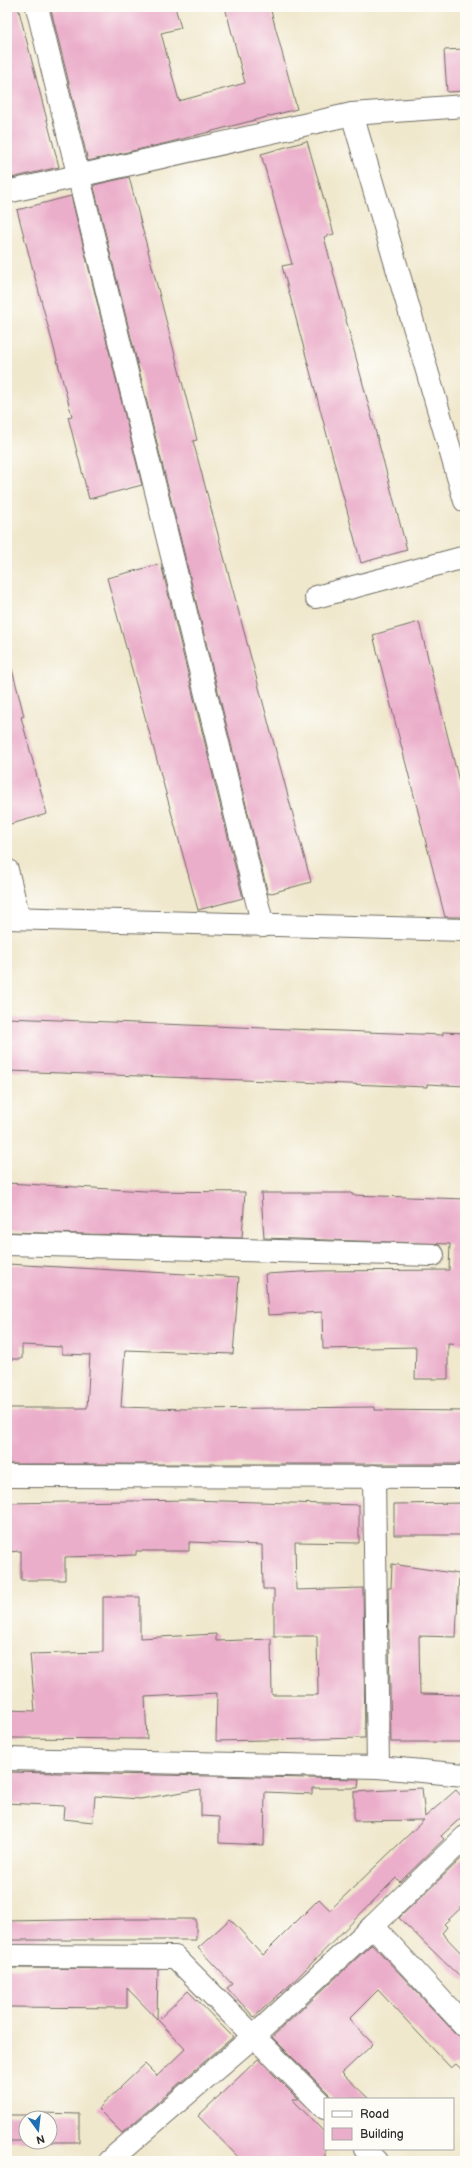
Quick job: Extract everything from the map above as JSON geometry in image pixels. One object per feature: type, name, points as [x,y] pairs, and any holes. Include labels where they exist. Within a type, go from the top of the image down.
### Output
[{"type":"street","points":[[37,7],[263,926]]},
{"type":"street","points":[[7,192],[352,114],[465,106]]},
{"type":"street","points":[[352,114],[465,501]]},
{"type":"street","points":[[316,597],[465,557]]},
{"type":"street","points":[[7,870],[13,918],[263,926],[465,930]]},
{"type":"street","points":[[7,1244],[433,1255]]},
{"type":"street","points":[[7,1476],[465,1477]]},
{"type":"street","points":[[374,1476],[378,1767]]},
{"type":"street","points":[[7,1759],[378,1767],[465,1775]]},
{"type":"street","points":[[109,2161],[254,2036],[373,1926],[465,1837]]},
{"type":"street","points":[[373,1926],[465,2026]]},
{"type":"street","points":[[7,1956],[175,1957],[324,2107]]},
{"type":"street","points":[[366,2150],[377,2161]]},
{"type":"building","points":[[7,7],[18,7],[59,167],[7,179]]},
{"type":"building","points":[[61,7],[175,7],[181,28],[161,33],[179,101],[245,83],[225,7],[270,7],[297,109],[167,143],[88,161],[51,10]]},
{"type":"building","points":[[465,49],[465,91],[447,92],[444,50]]},
{"type":"building","points":[[307,141],[334,234],[324,237],[407,550],[361,563],[282,266],[292,264],[261,154]]},
{"type":"building","points":[[129,177],[197,440],[193,441],[311,882],[268,894],[94,187],[94,185]]},
{"type":"building","points":[[71,196],[142,485],[89,499],[68,417],[72,416],[17,210]]},
{"type":"building","points":[[161,564],[243,898],[198,910],[107,578]]},
{"type":"building","points":[[419,622],[465,805],[465,917],[445,917],[373,635]]},
{"type":"building","points":[[12,669],[24,716],[21,717],[47,814],[7,825],[7,670]]},
{"type":"building","points":[[7,1018],[443,1035],[443,1032],[465,1033],[465,1086],[427,1084],[427,1087],[9,1071],[7,1070]]},
{"type":"building","points":[[7,1183],[145,1191],[245,1192],[242,1238],[7,1232]]},
{"type":"building","points":[[261,1193],[352,1193],[352,1195],[465,1199],[465,1344],[448,1343],[448,1379],[415,1379],[416,1347],[323,1349],[322,1312],[268,1315],[265,1274],[320,1271],[449,1270],[450,1244],[264,1238]]},
{"type":"building","points":[[7,1264],[239,1277],[233,1354],[125,1350],[121,1407],[187,1409],[375,1407],[375,1410],[465,1411],[465,1464],[7,1464],[7,1408],[87,1408],[90,1355],[62,1354],[62,1347],[22,1345],[22,1359],[7,1359]]},
{"type":"building","points":[[189,1500],[359,1505],[359,1543],[295,1542],[296,1590],[363,1588],[365,1738],[216,1741],[217,1693],[145,1697],[147,1739],[7,1738],[7,1710],[35,1711],[30,1654],[103,1652],[103,1597],[140,1597],[140,1638],[216,1634],[216,1641],[271,1639],[272,1695],[318,1695],[317,1636],[274,1636],[274,1589],[263,1589],[262,1545],[189,1542],[189,1551],[136,1551],[136,1555],[65,1557],[65,1580],[21,1580],[21,1551],[7,1552],[7,1503]]},
{"type":"building","points":[[465,1503],[465,1535],[394,1535],[394,1504]]},
{"type":"building","points":[[392,1564],[459,1574],[456,1637],[419,1636],[420,1694],[465,1695],[465,1742],[391,1742],[388,1588],[391,1588]]},
{"type":"building","points":[[7,1772],[359,1779],[358,1788],[312,1788],[312,1794],[265,1792],[264,1845],[219,1843],[219,1817],[201,1816],[201,1789],[140,1799],[95,1796],[93,1822],[63,1819],[64,1806],[7,1803]]},
{"type":"building","points":[[422,1788],[425,1817],[456,1790],[465,1800],[465,1814],[441,1836],[444,1839],[400,1882],[396,1878],[291,1984],[254,2017],[227,1988],[232,1984],[198,1948],[230,1919],[263,1955],[319,1899],[330,1910],[424,1820],[354,1821],[354,1792]]},
{"type":"building","points":[[462,1858],[465,1861],[465,1904],[444,1924],[447,1927],[442,1933],[465,1957],[465,1982],[399,1918]]},
{"type":"building","points":[[196,1919],[196,1940],[7,1940],[7,1921]]},
{"type":"building","points":[[372,1944],[456,2034],[465,2038],[465,2073],[456,2064],[451,2068],[378,1990],[349,2019],[373,2044],[342,2073],[368,2098],[333,2098],[272,2037]]},
{"type":"building","points":[[7,1968],[158,1969],[157,2019],[127,1988],[127,2008],[7,2007]]},
{"type":"building","points":[[188,1991],[233,2037],[122,2133],[98,2109],[145,2064],[157,2076],[185,2049],[158,2020]]},
{"type":"building","points":[[258,2059],[298,2099],[292,2099],[324,2132],[325,2161],[242,2161],[198,2116]]},
{"type":"building","points":[[58,2113],[79,2114],[79,2142],[58,2142]]},
{"type":"building","points":[[7,2115],[18,2115],[18,2141],[7,2141]]}]
